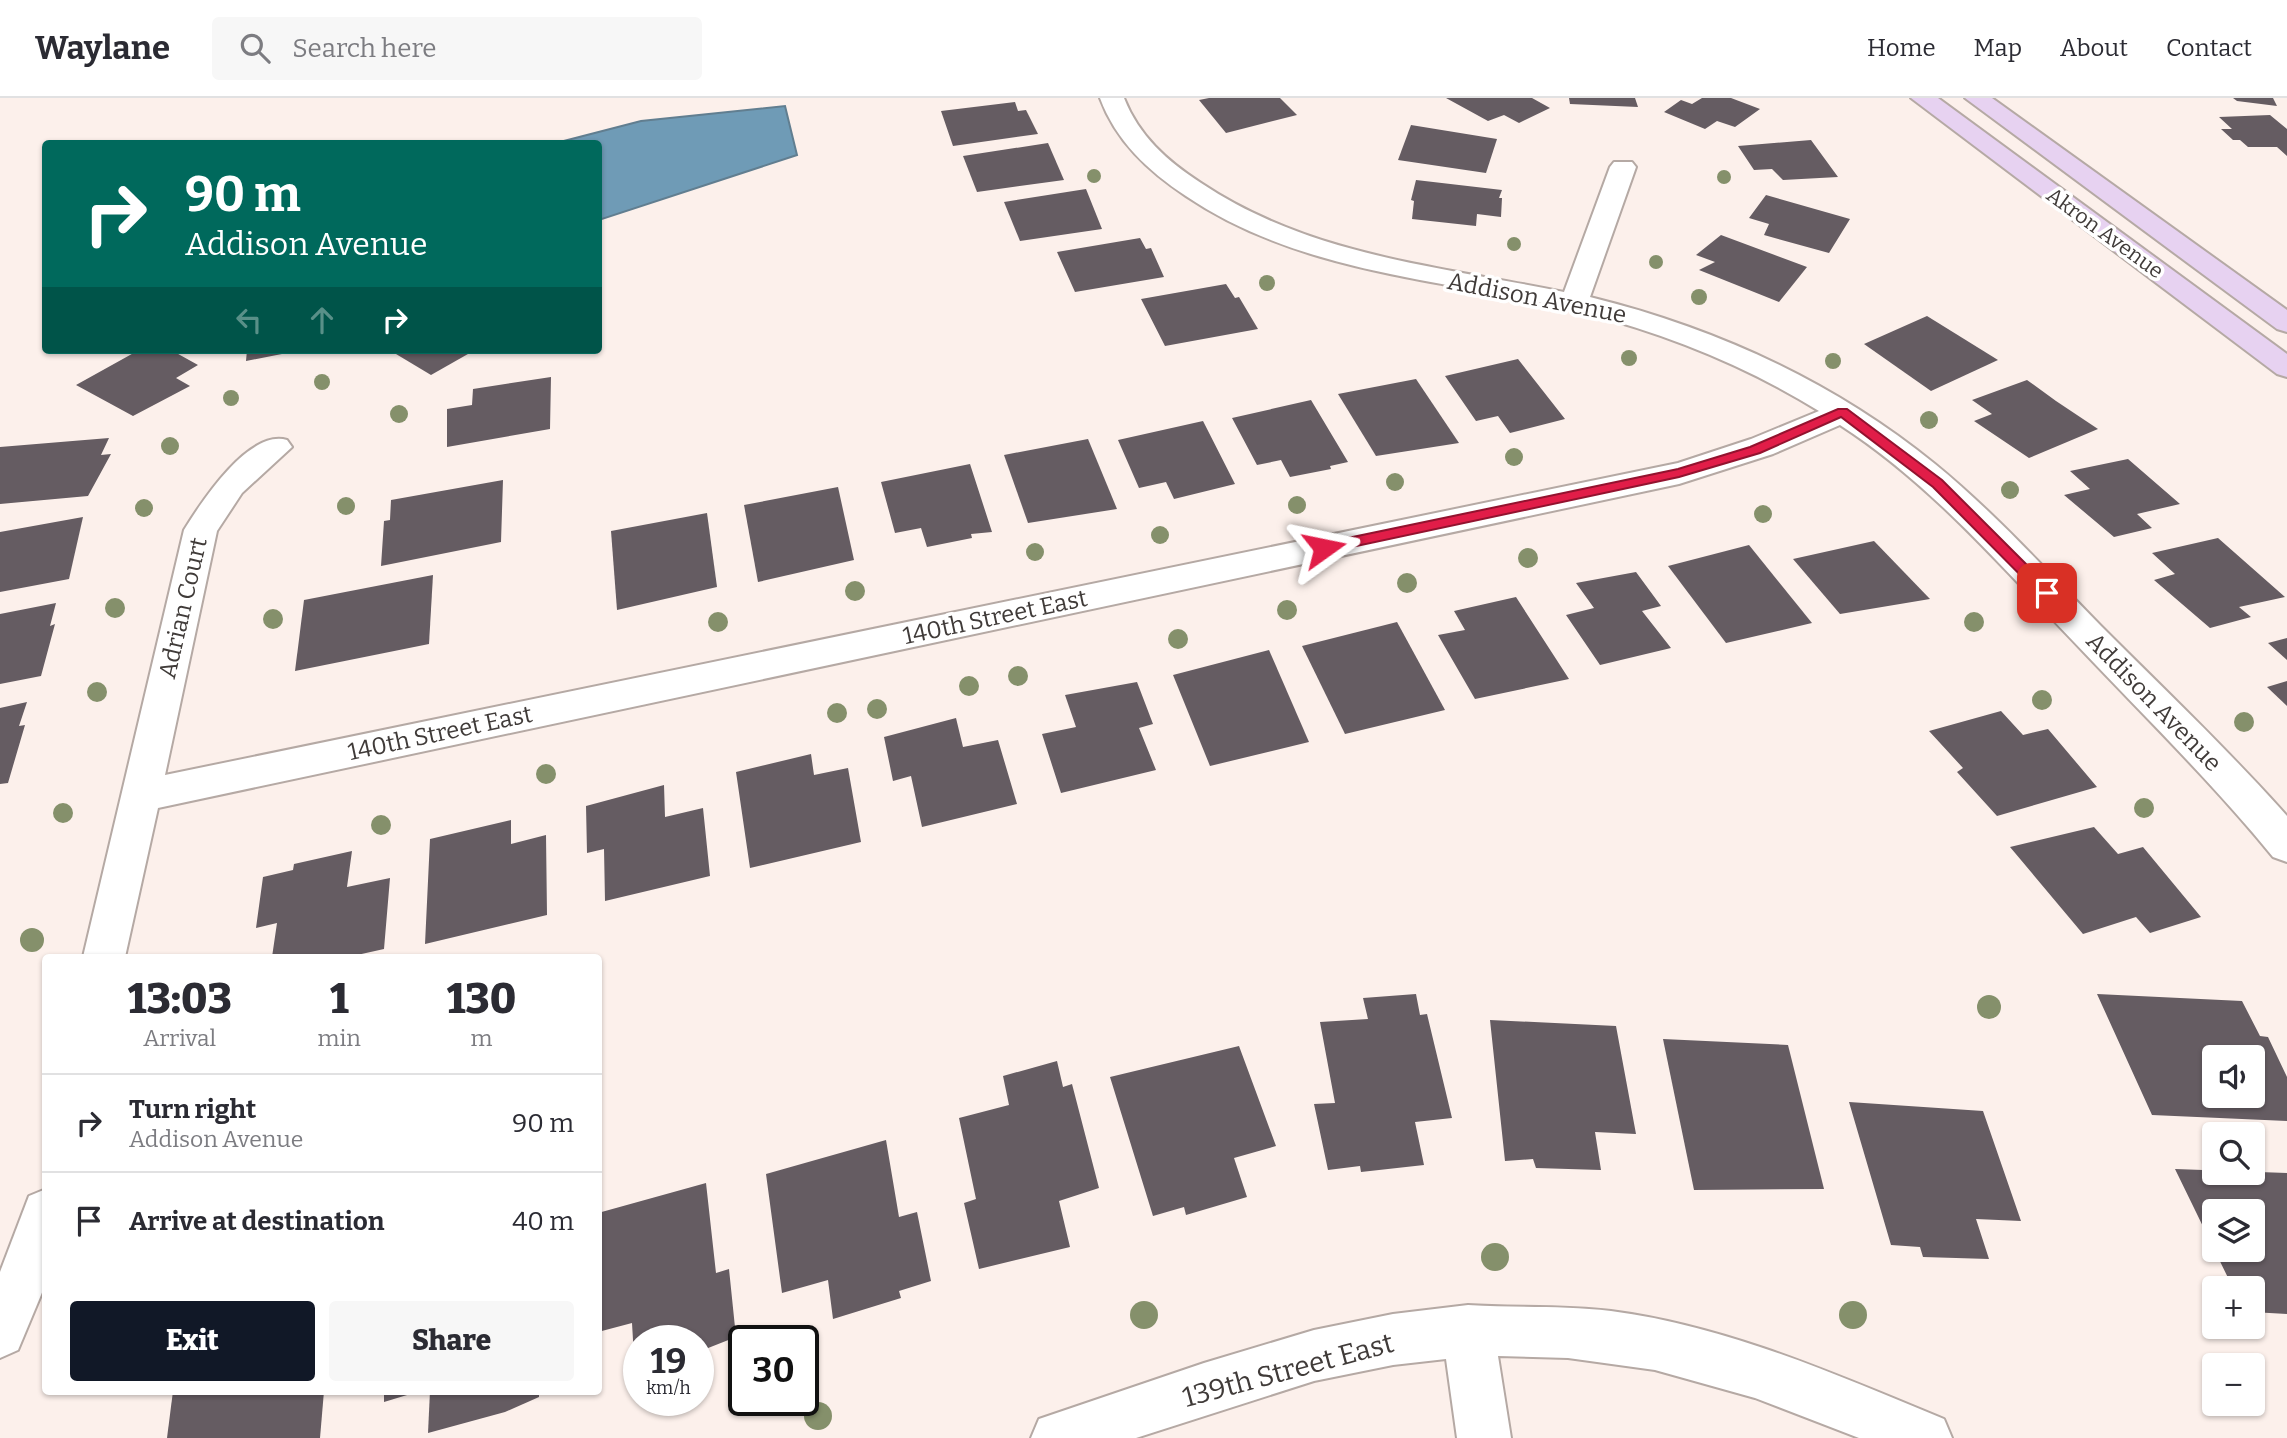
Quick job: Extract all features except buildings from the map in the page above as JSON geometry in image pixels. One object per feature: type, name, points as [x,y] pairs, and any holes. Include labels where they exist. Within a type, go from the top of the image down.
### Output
[{"type":"street","name":"Addison Avenue","points":[[1112,98],[1126,128],[1160,166],[1205,199],[1269,232],[1377,267],[1575,301],[1643,320],[1712,344],[1778,375],[1842,412],[1898,450],[1950,495],[2222,771],[2287,845]]},
{"type":"street","name":"Akron Avenue","points":[[1923,98],[2287,368]]},
{"type":"street","name":"Akron Avenue","points":[[1977,98],[2287,323]]},
{"type":"street","points":[[1575,301],[1623,167]]},
{"type":"street","name":"140th Street East","points":[[139,796],[1679,473],[1736,457],[1793,436],[1842,412]]},
{"type":"street","name":"Adrian Court","points":[[105,954],[201,530],[231,485],[276,447]]},
{"type":"street","points":[[0,1332],[33,1255],[42,1226]]},
{"type":"street","points":[[1468,1331],[1483,1438]]},
{"type":"street","name":"139th Street East","points":[[1058,1438],[1349,1347],[1408,1336],[1468,1331],[1542,1332],[1618,1339],[1695,1354],[1774,1378],[1926,1438]]},
{"type":"water","points":[[785,106],[797,155],[602,219],[602,140],[568,140],[641,121]]},
{"type":"route","points":[[1324,548],[1679,473],[1736,457],[1793,436],[1842,412],[1871,430],[1925,472],[2047,593]]}]
